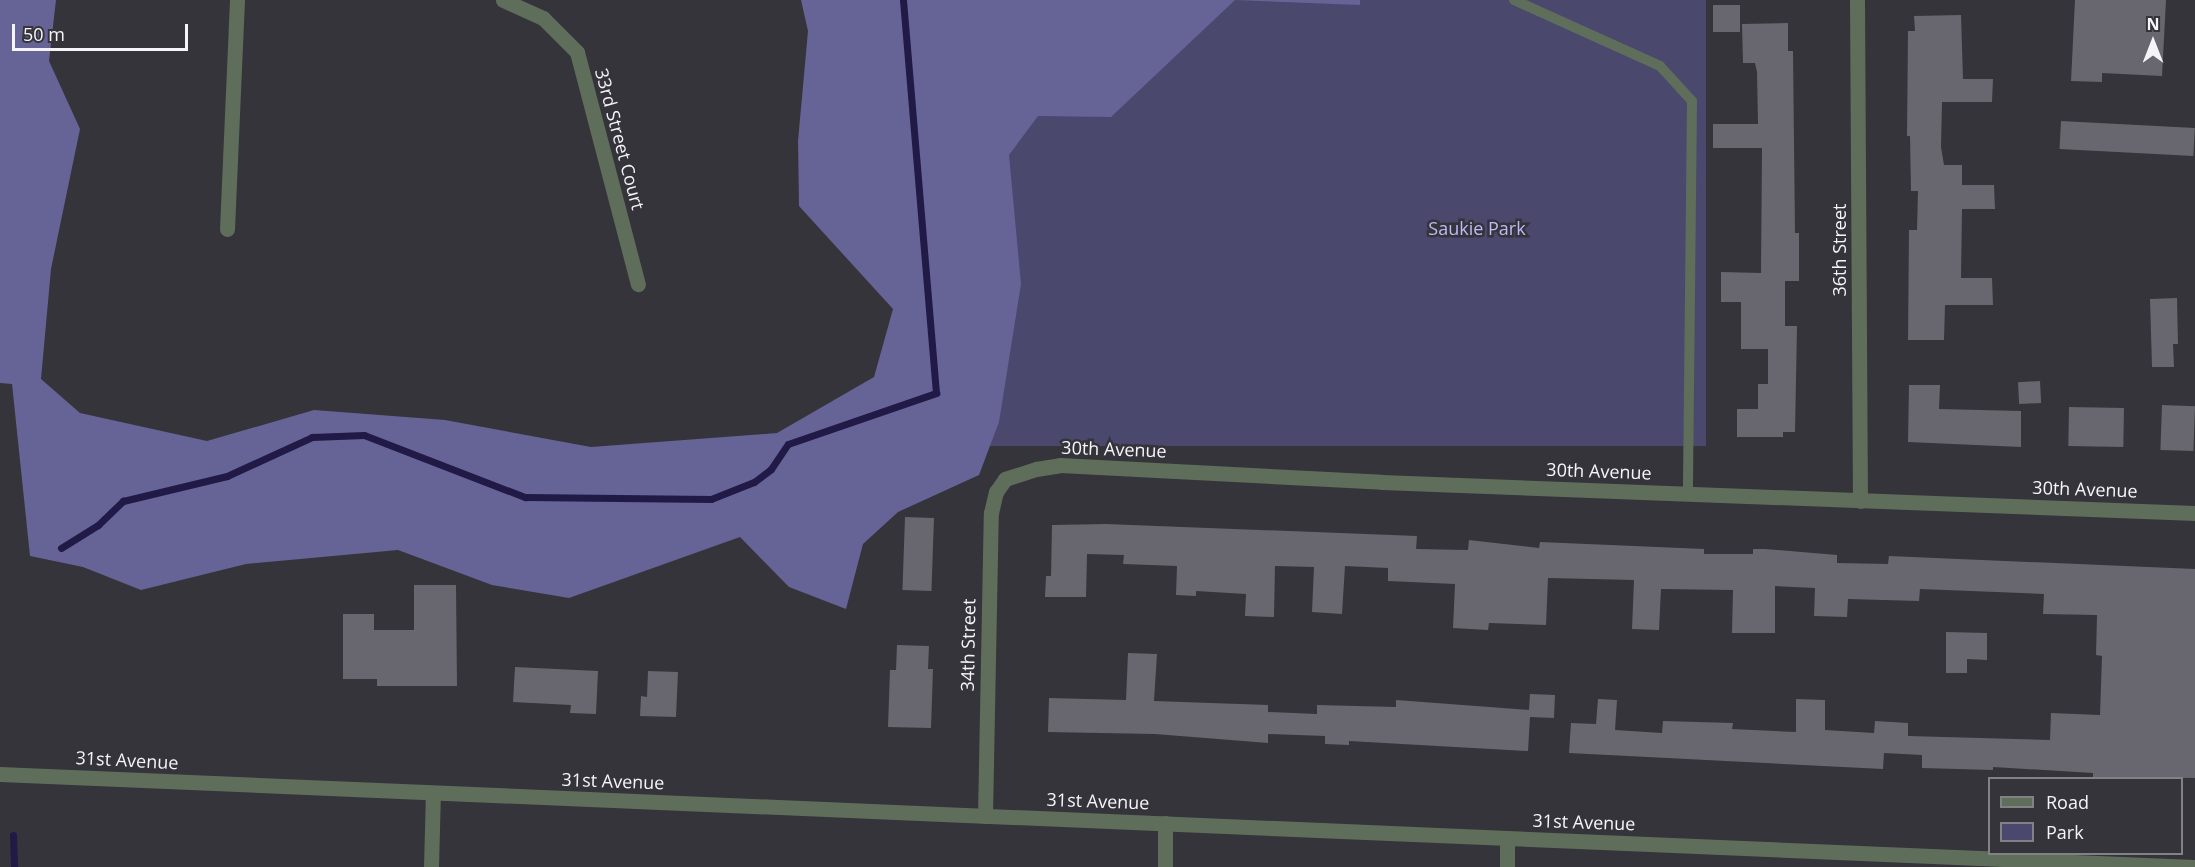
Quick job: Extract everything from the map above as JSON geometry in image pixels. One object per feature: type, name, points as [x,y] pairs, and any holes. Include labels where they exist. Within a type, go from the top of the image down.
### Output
[{"type":"street","points":[[227,229],[237,0]]},
{"type":"street","name":"33rd Street Court","points":[[503,0],[543,18],[577,52],[638,284]]},
{"type":"street","name":"36th Street","points":[[1857,0],[1860,501]]},
{"type":"street","name":"30th Avenue","points":[[1005,480],[1060,465],[1688,494],[2195,513]]},
{"type":"street","name":"34th Street","points":[[985,816],[991,513],[996,492],[1005,480]]},
{"type":"street","name":"31st Avenue","points":[[0,774],[1507,838],[2021,863],[2195,867]]},
{"type":"street","points":[[431,867],[433,793]]},
{"type":"street","points":[[1165,823],[1165,867]]},
{"type":"street","points":[[1507,838],[1507,867]]},
{"type":"lane","points":[[1514,0],[1660,66],[1692,101],[1688,494]]},
{"type":"green space","name":"Saukie Park","points":[[950,0],[1706,0],[1706,446],[950,446]]},
{"type":"shaded area","points":[[0,0],[56,0],[49,61],[80,129],[51,269],[41,379],[80,413],[207,441],[314,410],[445,420],[591,447],[777,433],[874,377],[893,309],[799,206],[798,141],[808,31],[801,0],[1235,0],[1111,117],[1038,116],[1009,155],[1021,284],[999,422],[979,475],[898,512],[863,544],[846,609],[789,587],[740,537],[569,598],[492,585],[398,550],[246,564],[141,590],[83,567],[30,556],[12,384],[0,383]]},
{"type":"shaded area","points":[[1235,0],[1360,0],[1360,5]]},
{"type":"building","points":[[2075,0],[2166,0],[2162,76],[2102,73],[2102,82],[2071,81]]},
{"type":"building","points":[[1713,5],[1740,5],[1740,32],[1713,32]]},
{"type":"building","points":[[1961,15],[1963,79],[1993,79],[1992,102],[1942,102],[1941,147],[1944,165],[1962,165],[1962,185],[1994,185],[1995,209],[1962,209],[1961,278],[1992,278],[1993,305],[1945,305],[1944,340],[1908,340],[1909,230],[1917,230],[1918,191],[1911,191],[1910,136],[1907,136],[1908,31],[1915,31],[1914,16]]},
{"type":"building","points":[[1788,23],[1788,51],[1793,51],[1795,233],[1799,233],[1799,281],[1785,281],[1785,326],[1797,326],[1795,432],[1783,432],[1783,437],[1737,437],[1737,409],[1758,409],[1758,384],[1768,384],[1768,349],[1741,349],[1741,302],[1721,302],[1721,272],[1761,273],[1762,148],[1713,148],[1713,124],[1758,124],[1757,72],[1755,63],[1743,63],[1742,24]]},
{"type":"building","points":[[2061,121],[2195,128],[2193,156],[2060,149]]},
{"type":"building","points":[[2177,298],[2178,344],[2173,344],[2174,367],[2152,367],[2150,299]]},
{"type":"building","points":[[2040,381],[2041,403],[2019,404],[2018,382]]},
{"type":"building","points":[[1909,385],[1940,385],[1939,409],[2021,411],[2021,447],[1908,442]]},
{"type":"building","points":[[2162,405],[2195,406],[2193,451],[2160,450]]},
{"type":"building","points":[[2069,407],[2124,408],[2123,447],[2068,446]]},
{"type":"building","points":[[905,517],[934,518],[931,591],[902,590]]},
{"type":"building","points":[[1106,524],[1417,536],[1416,549],[1468,550],[1469,540],[1539,548],[1540,542],[1704,549],[1704,554],[1753,554],[1753,549],[1765,549],[1837,555],[1837,563],[1888,564],[1889,556],[2195,569],[2195,778],[2093,777],[2093,773],[1993,767],[1993,770],[1922,768],[1922,755],[1884,753],[1883,769],[1569,753],[1571,723],[1596,724],[1598,699],[1617,700],[1615,730],[1662,733],[1663,721],[1733,723],[1732,729],[1796,732],[1796,699],[1825,700],[1825,730],[1874,733],[1875,721],[1908,723],[1908,736],[2050,740],[2051,713],[2100,715],[2102,656],[2096,655],[2097,615],[2043,614],[2044,594],[1920,589],[1919,601],[1848,599],[1847,617],[1814,616],[1815,588],[1775,586],[1775,633],[1732,633],[1733,590],[1661,589],[1659,630],[1632,629],[1634,580],[1548,578],[1546,625],[1489,623],[1488,630],[1453,628],[1455,584],[1388,581],[1388,568],[1345,566],[1342,614],[1312,612],[1314,567],[1275,566],[1274,617],[1245,616],[1246,594],[1196,591],[1196,596],[1176,595],[1177,566],[1123,564],[1124,555],[1087,554],[1086,597],[1045,597],[1046,576],[1051,576],[1052,525]]},
{"type":"building","points":[[414,585],[456,585],[457,686],[377,686],[377,679],[343,679],[343,614],[374,614],[374,630],[414,630]]},
{"type":"building","points":[[1946,632],[1987,633],[1987,660],[1967,659],[1967,673],[1946,673]]},
{"type":"building","points":[[897,645],[929,646],[928,669],[933,669],[931,728],[888,727],[890,670],[896,670]]},
{"type":"building","points":[[1128,653],[1157,654],[1154,701],[1268,705],[1268,712],[1317,714],[1317,705],[1396,707],[1396,700],[1529,710],[1530,694],[1555,695],[1554,718],[1530,717],[1528,751],[1349,741],[1349,745],[1325,744],[1325,736],[1268,734],[1268,743],[1155,734],[1048,732],[1049,698],[1126,700]]},
{"type":"building","points":[[515,667],[598,671],[596,714],[570,713],[571,705],[513,702]]},
{"type":"building","points":[[648,671],[678,672],[676,717],[640,716],[641,696],[647,697]]},
{"type":"waterway","points":[[61,548],[98,525],[123,501],[227,476],[312,437],[364,435],[525,497],[711,499],[754,482],[771,469],[788,444],[936,393],[903,0]]},
{"type":"waterway","points":[[13,835],[14,867]]}]
